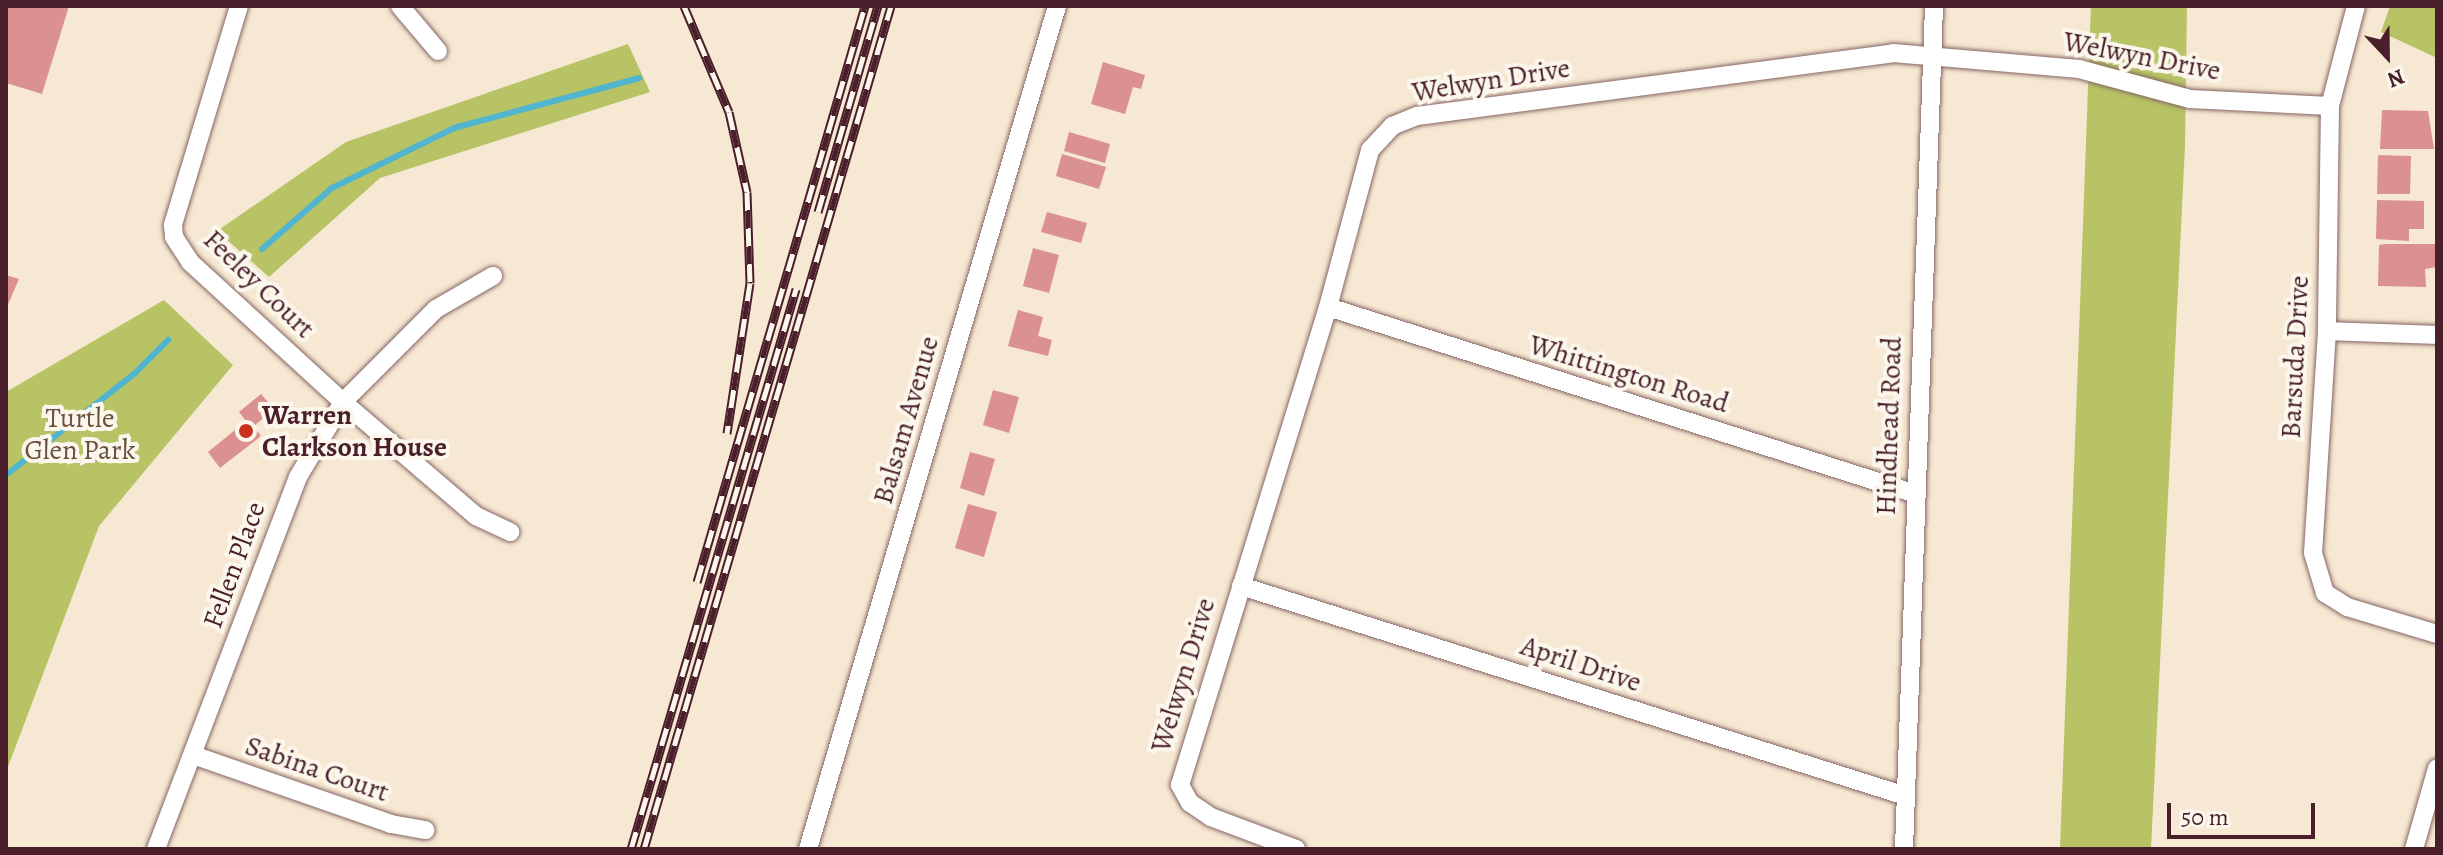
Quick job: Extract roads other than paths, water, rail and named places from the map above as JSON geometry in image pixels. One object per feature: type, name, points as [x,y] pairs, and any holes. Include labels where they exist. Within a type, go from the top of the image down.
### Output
[{"type":"street","name":"Feeley Court","points":[[239,6],[173,225],[174,237],[190,262],[343,402],[476,516],[511,532]]},
{"type":"street","points":[[400,6],[438,51]]},
{"type":"street","name":"Balsam Avenue","points":[[808,849],[1057,6]]},
{"type":"street","name":"Hindhead Road","points":[[1904,849],[1913,493],[1934,6]]},
{"type":"street","name":"Barsuda Drive","points":[[2356,6],[2330,106],[2327,331],[2313,553],[2325,593],[2347,607],[2437,634]]},
{"type":"street","name":"Welwyn Drive","points":[[1296,849],[1211,817],[1190,803],[1180,785],[1328,307],[1370,150],[1392,126],[1417,116],[1845,59],[1932,55],[2079,69],[2190,99],[2330,106]]},
{"type":"street","name":"Fellen Place","points":[[156,849],[286,503],[343,402],[436,309],[493,276]]},
{"type":"street","name":"Whittington Road","points":[[1328,307],[1913,493]]},
{"type":"street","points":[[2327,331],[2437,335]]},
{"type":"street","name":"April Drive","points":[[1241,586],[1906,796]]},
{"type":"street","name":"Sabina Court","points":[[193,755],[391,824],[425,830]]},
{"type":"street","points":[[2414,849],[2437,768]]},
{"type":"waterway","points":[[262,249],[332,188],[454,128],[639,78]]},
{"type":"waterway","points":[[6,475],[135,373],[168,340]]},
{"type":"railway","points":[[684,6],[729,112],[747,192],[750,283],[727,433]]},
{"type":"railway","points":[[697,582],[865,6]]},
{"type":"railway","points":[[818,212],[878,6]]},
{"type":"railway","points":[[644,849],[891,6]]},
{"type":"railway","points":[[631,849],[796,289]]},
{"type":"place","name":"Warren Clarkson House","points":[[246,431]]},
{"type":"park label","name":"Turtle Glen Park","points":[[80,434]]}]
